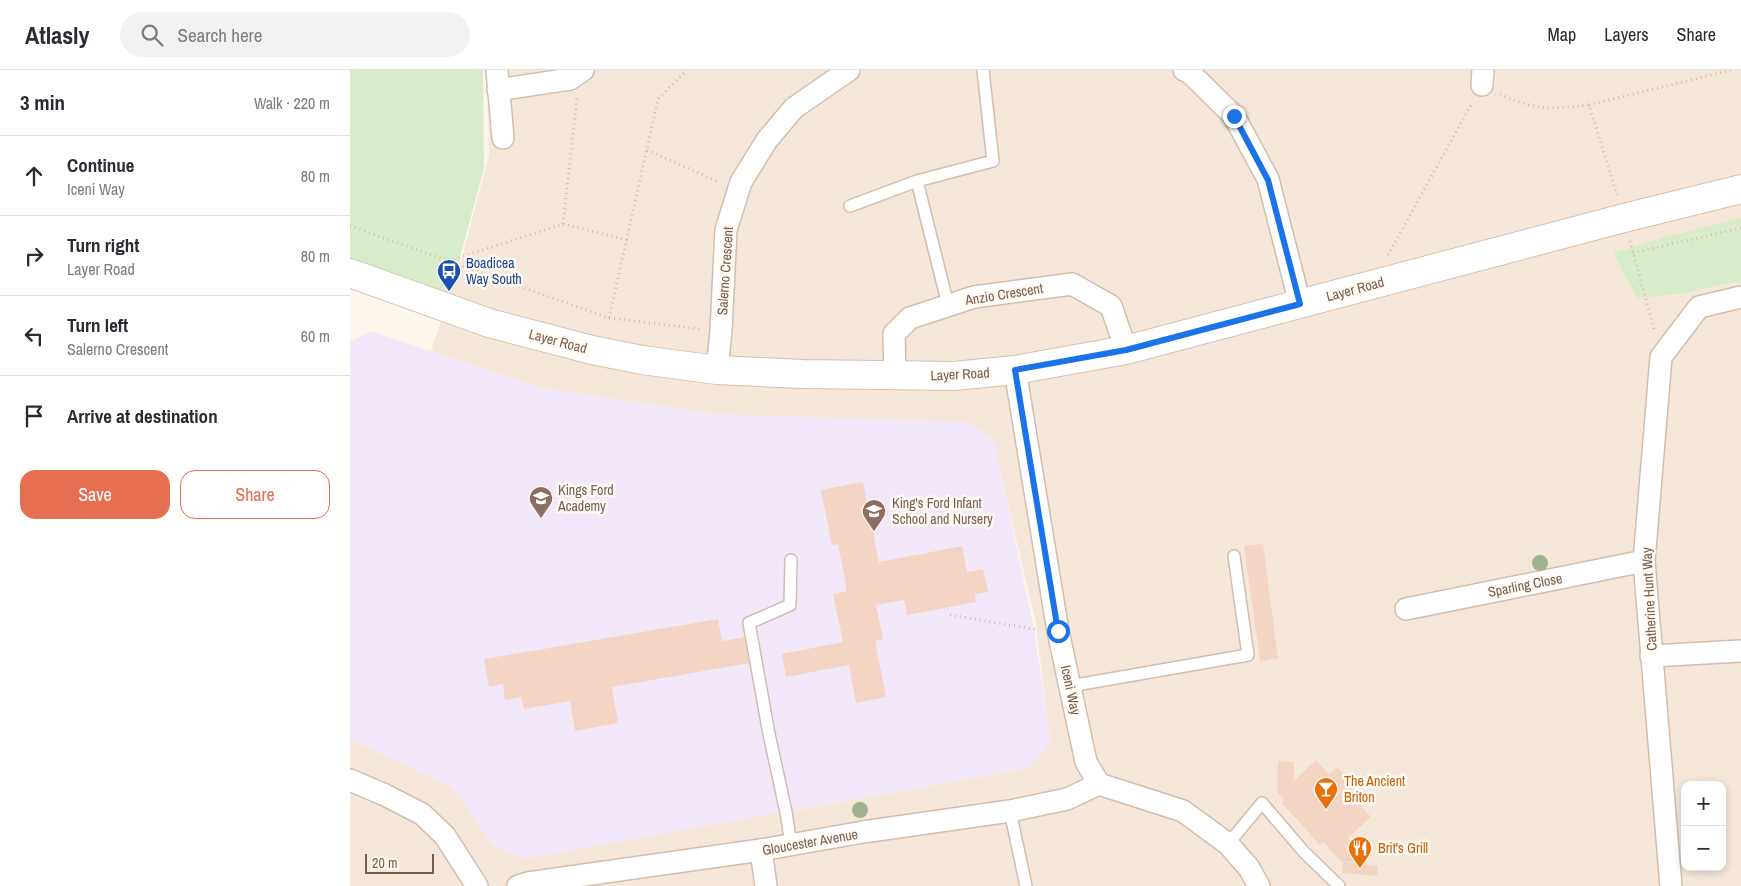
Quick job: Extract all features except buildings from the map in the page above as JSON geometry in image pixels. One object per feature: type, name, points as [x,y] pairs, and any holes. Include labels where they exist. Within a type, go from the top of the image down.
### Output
[{"type":"main road","name":"Layer Road","points":[[350,273],[489,322],[592,350],[642,360],[717,370],[802,374],[954,376],[1015,370],[1126,350],[1624,218],[1741,189]]},
{"type":"street","name":"Salerno Crescent","points":[[717,370],[726,230],[741,182],[767,140],[794,108],[849,70]]},
{"type":"street","points":[[503,138],[498,80],[570,79],[582,71]]},
{"type":"street","points":[[1189,71],[1234,116],[1268,180],[1300,304]]},
{"type":"street","name":"Anzio Crescent","points":[[895,376],[894,334],[910,318],[974,297],[1072,284],[1111,306],[1126,350]]},
{"type":"street","points":[[1661,357],[1699,307],[1741,296]]},
{"type":"street","name":"Catherine Hunt Way","points":[[1661,357],[1644,561],[1671,886]]},
{"type":"street","name":"Iceni Way","points":[[1015,370],[1058,631],[1086,762],[1099,784]]},
{"type":"street","name":"Sparling Close","points":[[1406,609],[1644,561]]},
{"type":"street","points":[[1651,656],[1741,651]]},
{"type":"street","points":[[350,780],[385,794],[422,814],[446,836],[477,886]]},
{"type":"street","points":[[1099,784],[1183,811],[1228,844],[1249,868],[1259,886]]},
{"type":"street","name":"Gloucester Avenue","points":[[518,886],[1010,811],[1067,799],[1099,784]]},
{"type":"street","points":[[761,850],[766,886]]},
{"type":"lane","points":[[850,206],[917,181],[993,161],[983,70]]},
{"type":"lane","points":[[917,181],[948,306]]},
{"type":"lane","points":[[1070,686],[1248,655],[1234,556]]},
{"type":"lane","points":[[791,560],[790,605],[750,623],[791,845]]},
{"type":"lane","points":[[1228,844],[1262,803],[1304,852],[1339,886]]},
{"type":"lane","points":[[1010,811],[1026,886]]},
{"type":"path","points":[[609,318],[658,99],[687,70]]},
{"type":"path","points":[[1372,285],[1482,77],[1514,101],[1531,107],[1556,108],[1589,105],[1731,70]]},
{"type":"path","points":[[563,224],[582,71]]},
{"type":"path","points":[[1589,105],[1624,218],[1661,357]]},
{"type":"path","points":[[647,150],[739,191]]},
{"type":"path","points":[[448,262],[563,224],[627,240]]},
{"type":"path","points":[[350,226],[609,318],[721,331]]},
{"type":"path","points":[[1633,253],[1741,228]]},
{"type":"path","points":[[950,615],[1034,629],[1058,631]]},
{"type":"shaded area","points":[[487,70],[1741,70],[1741,886],[350,886],[350,739],[452,787],[494,846],[786,812],[1027,768],[1050,743],[1036,623],[993,441],[716,414],[541,388],[431,351],[460,265],[489,155]]},
{"type":"shaded area","name":"Kings Ford Academy","points":[[371,331],[541,388],[716,414],[969,422],[994,441],[1034,629],[1051,743],[1027,768],[524,859],[494,846],[452,787],[350,739],[350,342]]},
{"type":"green space","points":[[350,70],[483,70],[484,168],[450,294],[350,265]]},
{"type":"green space","points":[[1741,218],[1741,281],[1679,294],[1638,298],[1625,277],[1614,253],[1661,238]]},
{"type":"place","name":"Boadicea Way South","points":[[449,292]]},
{"type":"place","name":"Kings Ford Academy","points":[[541,519]]},
{"type":"place","name":"King's Ford Infant School and Nursery","points":[[874,532]]},
{"type":"place","name":"The Ancient Briton","points":[[1326,810]]},
{"type":"place","name":"Brit's Grill","points":[[1360,869]]},
{"type":"route","points":[[1058,631],[1015,370],[1126,350],[1300,304],[1268,180],[1234,116]]}]
